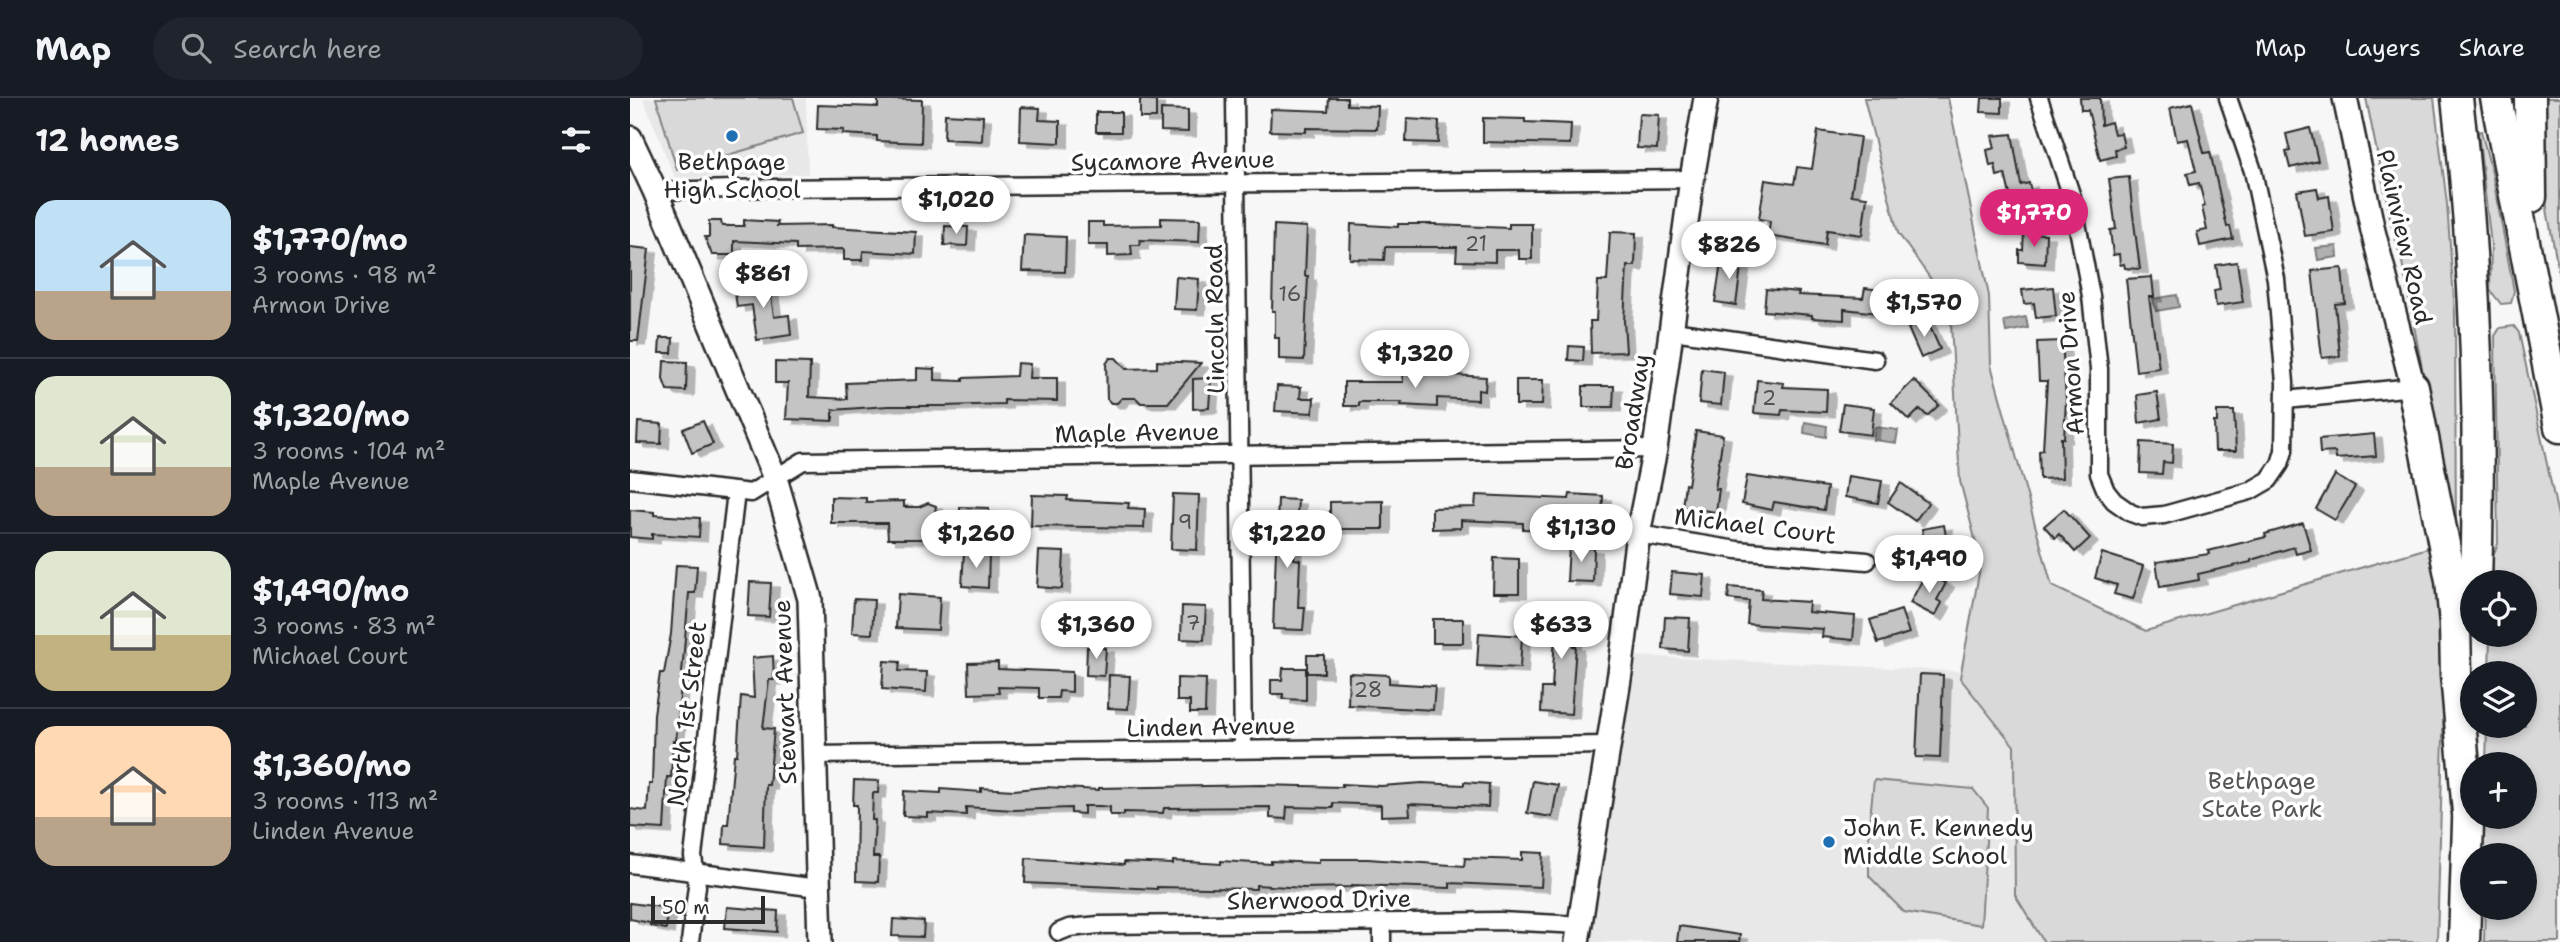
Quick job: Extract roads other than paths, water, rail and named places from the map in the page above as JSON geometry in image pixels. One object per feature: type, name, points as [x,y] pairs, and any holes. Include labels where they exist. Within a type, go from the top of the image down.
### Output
[{"type":"highway","points":[[2457,98],[2468,202],[2476,326],[2476,570]]},
{"type":"highway","points":[[2496,98],[2560,427]]},
{"type":"highway","points":[[2530,98],[2529,158],[2537,310]]},
{"type":"highway","points":[[2413,387],[2451,580],[2463,752]]},
{"type":"highway","points":[[2464,942],[2468,829]]},
{"type":"main road","name":"Broadway","points":[[1578,934],[1638,534],[1655,449],[1692,179],[1706,98]]},
{"type":"main road","name":"Plainview Road","points":[[2346,98],[2373,231],[2413,387]]},
{"type":"main road","name":"Stewart Avenue","points":[[630,138],[655,191],[775,478],[810,599],[820,942]]},
{"type":"street","name":"Lincoln Road","points":[[1235,98],[1243,749]]},
{"type":"street","name":"Armon Drive","points":[[2039,98],[2072,197],[2091,296],[2099,369],[2099,474],[2106,491],[2122,508],[2141,517],[2164,516],[2250,491],[2269,480],[2280,464],[2284,451],[2286,400]]},
{"type":"street","points":[[2228,98],[2253,172],[2266,225],[2283,335],[2286,400],[2413,387]]},
{"type":"street","name":"Sycamore Avenue","points":[[655,191],[1692,179]]},
{"type":"street","points":[[1673,331],[1875,360]]},
{"type":"street","name":"Maple Avenue","points":[[630,479],[751,493],[803,461],[1655,449]]},
{"type":"street","name":"North 1st Street","points":[[690,942],[697,886],[693,856],[736,492]]},
{"type":"street","name":"Michael Court","points":[[1638,534],[1737,550],[1867,561]]},
{"type":"street","name":"Linden Avenue","points":[[814,755],[1608,745]]},
{"type":"street","points":[[630,864],[818,888]]},
{"type":"street","name":"Sherwood Drive","points":[[1059,932],[1069,928],[1099,925],[1199,932],[1382,922],[1501,920],[1578,934]]},
{"type":"street","points":[[1382,922],[1382,942]]},
{"type":"place","name":"Bethpage High School","points":[[732,136]]},
{"type":"place","name":"John F. Kennedy Middle School","points":[[1829,842]]},
{"type":"park label","name":"Bethpage State Park","points":[[2262,795]]}]
